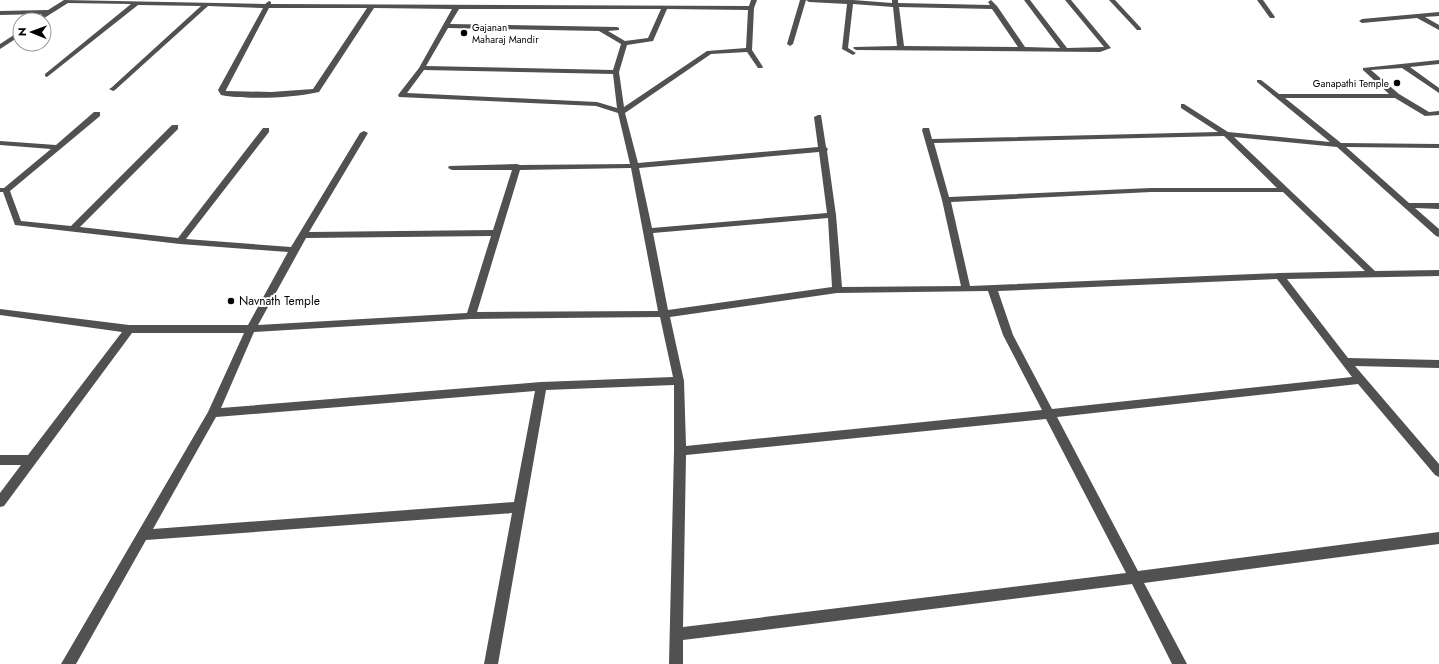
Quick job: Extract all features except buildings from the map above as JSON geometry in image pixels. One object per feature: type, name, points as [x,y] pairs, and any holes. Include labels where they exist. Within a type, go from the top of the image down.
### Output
[{"type":"street","points":[[271,0],[266,6],[222,90],[224,93],[295,94],[310,93],[316,90],[372,6]]},
{"type":"street","points":[[754,0],[751,8],[749,50],[760,67]]},
{"type":"street","points":[[790,44],[803,0]]},
{"type":"street","points":[[809,0],[994,6]]},
{"type":"street","points":[[990,0],[1023,50]]},
{"type":"street","points":[[1027,0],[1066,50]]},
{"type":"street","points":[[850,2],[845,49],[1100,50],[1108,48],[1068,0]]},
{"type":"street","points":[[1112,0],[1139,29]]},
{"type":"street","points":[[1260,0],[1272,17]]},
{"type":"street","points":[[48,12],[67,1],[266,6],[664,6],[751,8]]},
{"type":"street","points":[[47,75],[136,3]]},
{"type":"street","points":[[895,3],[901,49]]},
{"type":"street","points":[[113,88],[207,4]]},
{"type":"street","points":[[457,6],[422,68],[402,95],[597,104],[623,118]]},
{"type":"street","points":[[600,28],[624,43],[651,40],[664,6]]},
{"type":"street","points":[[0,13],[12,13]]},
{"type":"street","points":[[1362,21],[1439,14]]},
{"type":"street","points":[[1418,16],[1439,28]]},
{"type":"street","points":[[446,26],[617,29]]},
{"type":"street","points":[[0,47],[12,39]]},
{"type":"street","points":[[624,43],[616,72],[623,118],[635,166],[664,314],[679,381],[680,451],[676,664]]},
{"type":"street","points":[[623,118],[709,52],[749,50]]},
{"type":"street","points":[[1439,62],[1365,69],[1396,96],[1428,114],[1439,113]]},
{"type":"street","points":[[1403,65],[1439,91]]},
{"type":"street","points":[[422,68],[616,72]]},
{"type":"street","points":[[1259,82],[1339,145],[1439,234]]},
{"type":"street","points":[[1278,96],[1396,96]]},
{"type":"street","points":[[1184,106],[1226,134],[1283,190],[1372,273]]},
{"type":"street","points":[[97,114],[3,190],[18,222],[180,241],[294,250]]},
{"type":"street","points":[[818,117],[824,149],[832,214],[838,290]]},
{"type":"street","points":[[73,229],[175,127]]},
{"type":"street","points":[[180,241],[266,130]]},
{"type":"street","points":[[926,130],[946,200],[966,289]]},
{"type":"street","points":[[68,664],[213,413],[251,329],[294,250],[364,133]]},
{"type":"street","points":[[929,141],[1226,134],[1339,145],[1439,146]]},
{"type":"street","points":[[0,144],[57,147]]},
{"type":"street","points":[[452,168],[517,166],[635,166],[824,149]]},
{"type":"street","points":[[471,316],[517,166]]},
{"type":"street","points":[[946,200],[1151,190],[1283,190]]},
{"type":"street","points":[[1406,205],[1439,206]]},
{"type":"street","points":[[648,231],[832,214]]},
{"type":"street","points":[[304,235],[496,233]]},
{"type":"street","points":[[0,312],[129,330],[251,329],[471,316],[664,314],[838,290],[966,289],[1280,276],[1372,273],[1439,273]]},
{"type":"street","points":[[1280,276],[1345,362],[1439,472]]},
{"type":"street","points":[[992,288],[1008,334],[1048,414],[1180,664]]},
{"type":"street","points":[[0,502],[129,330]]},
{"type":"street","points":[[1345,362],[1439,364]]},
{"type":"street","points":[[680,451],[1048,414],[1360,380]]},
{"type":"street","points":[[213,413],[541,386],[679,381]]},
{"type":"street","points":[[491,664],[541,386]]},
{"type":"street","points":[[0,460],[31,460]]},
{"type":"street","points":[[143,535],[519,507]]},
{"type":"street","points":[[676,634],[1135,578],[1439,538]]},
{"type":"place","name":"Gajanan Maharaj Mandir","points":[[464,33]]},
{"type":"place","name":"Ganapathi Temple","points":[[1397,83]]},
{"type":"place","name":"Navnath Temple","points":[[231,301]]}]
